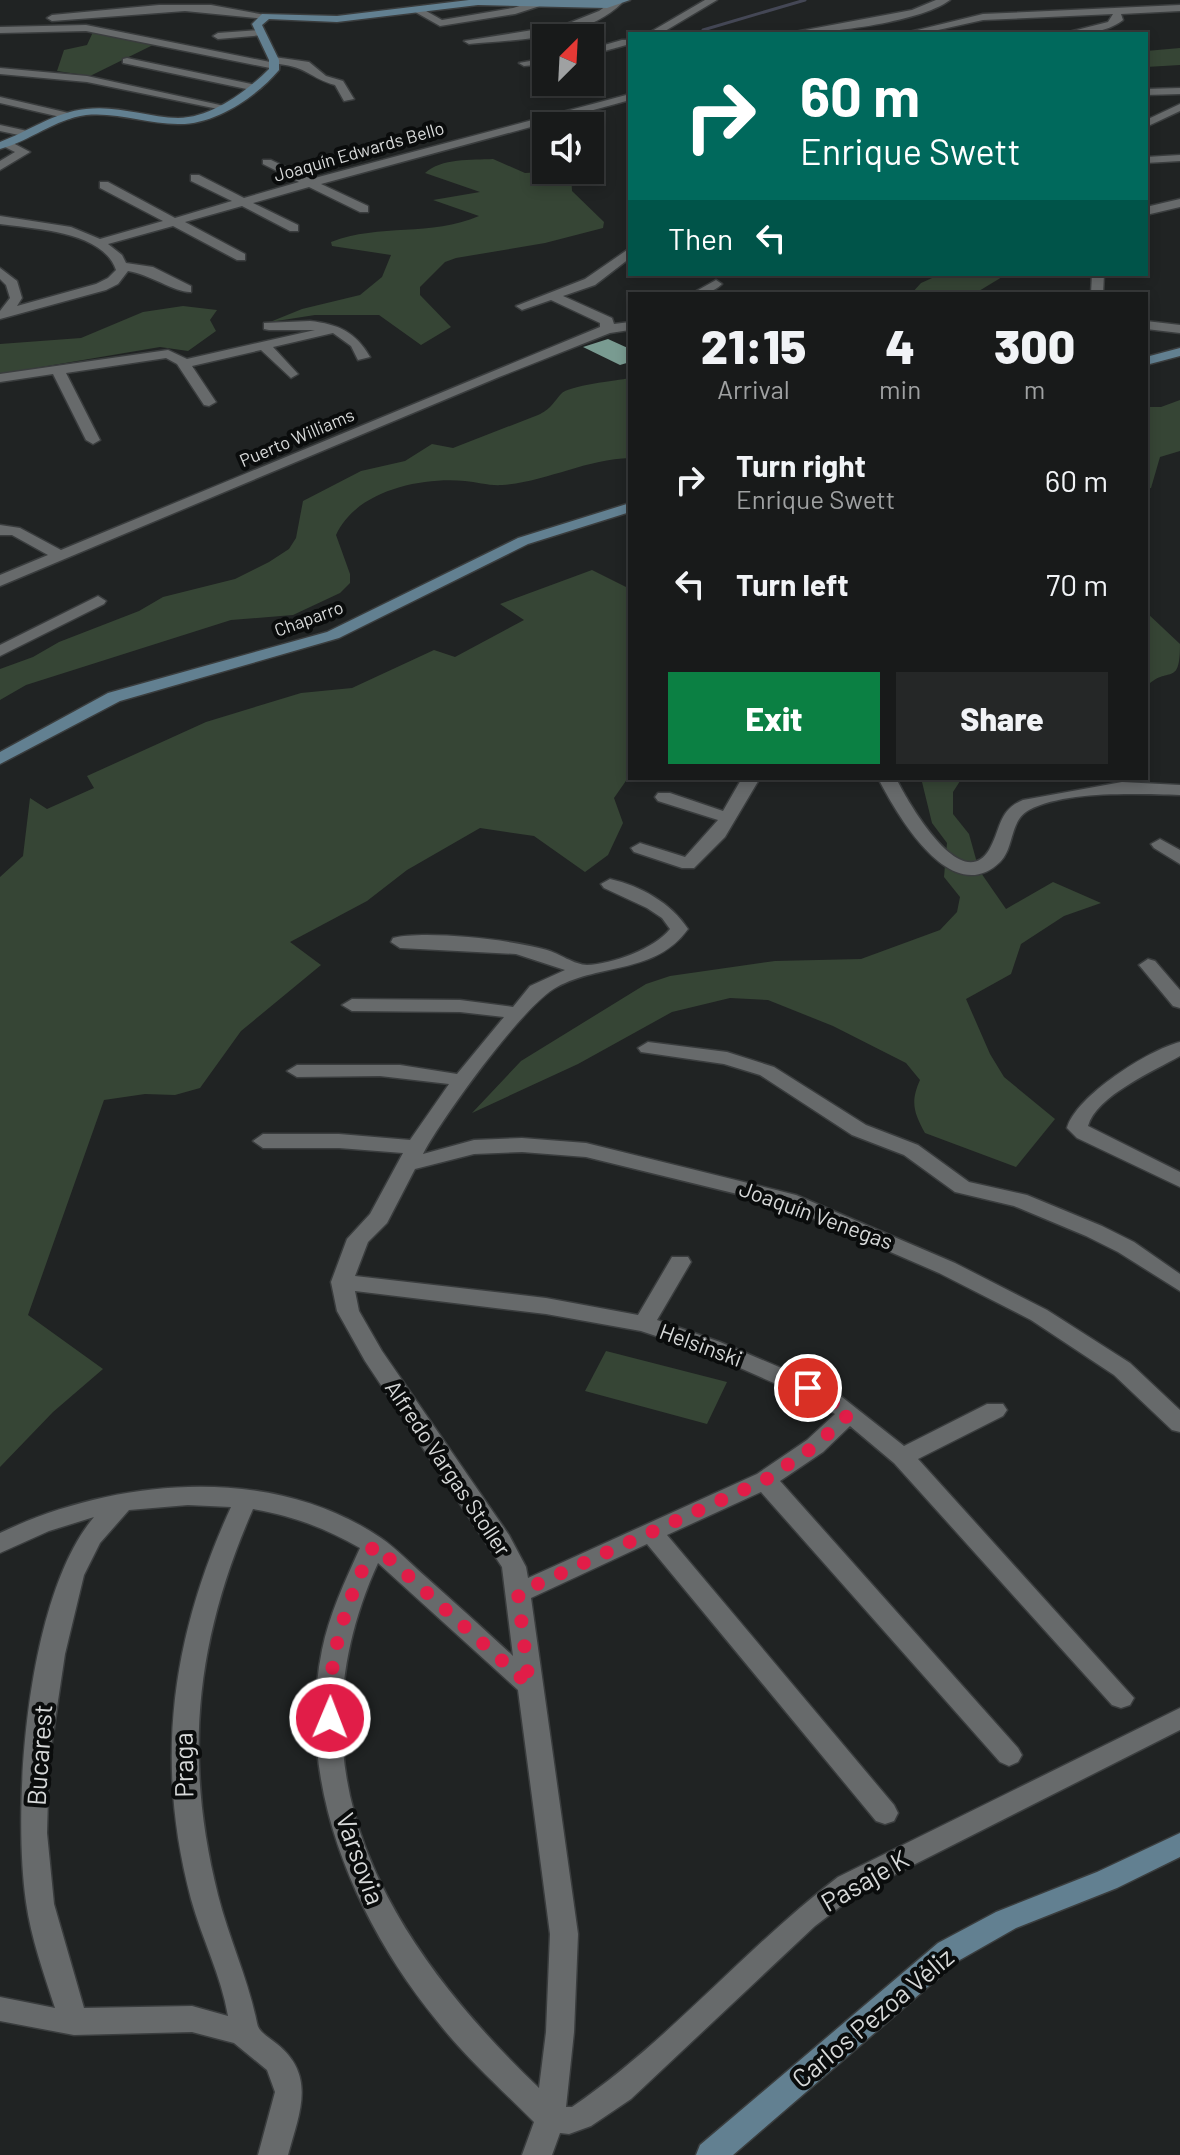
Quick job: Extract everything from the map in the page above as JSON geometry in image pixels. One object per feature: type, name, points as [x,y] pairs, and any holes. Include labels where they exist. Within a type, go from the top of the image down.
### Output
[{"type":"street","points":[[94,0],[99,12]]},
{"type":"street","points":[[214,7],[226,0]]},
{"type":"street","points":[[656,32],[712,0]]},
{"type":"street","points":[[801,32],[914,13],[945,0]]},
{"type":"street","points":[[1074,32],[1116,22],[1118,17],[1114,12],[1086,0]]},
{"type":"street","points":[[0,21],[154,5],[214,7],[266,16],[337,19],[478,2],[621,2]]},
{"type":"street","points":[[469,41],[568,26],[607,11],[621,2]]},
{"type":"street","points":[[415,9],[440,23],[515,11],[539,3]]},
{"type":"street","points":[[915,32],[977,18],[1180,8]]},
{"type":"street","points":[[266,16],[257,24],[274,63]]},
{"type":"street","points":[[0,30],[86,28],[214,53],[310,66],[322,78],[339,83],[348,99]]},
{"type":"street","points":[[218,36],[260,33]]},
{"type":"street","points":[[604,49],[628,43]]},
{"type":"street","points":[[178,71],[214,53]]},
{"type":"street","points":[[127,61],[256,88]]},
{"type":"street","points":[[524,63],[532,62]]},
{"type":"street","points":[[3,145],[69,116],[115,111],[182,122],[197,120],[256,88],[274,63]]},
{"type":"street","points":[[2,73],[87,79],[223,107]]},
{"type":"street","points":[[1148,80],[1180,80]]},
{"type":"street","points":[[14,92],[69,116]]},
{"type":"street","points":[[1148,92],[1180,93]]},
{"type":"street","points":[[1148,123],[1174,109],[1169,106],[1180,93]]},
{"type":"street","name":"Joaquín Edwards Bello","points":[[99,243],[628,98]]},
{"type":"street","points":[[0,128],[28,134]]},
{"type":"street","points":[[0,166],[24,152],[3,145]]},
{"type":"street","points":[[1148,160],[1180,158]]},
{"type":"street","points":[[267,162],[364,209]]},
{"type":"street","points":[[195,178],[294,228]]},
{"type":"street","points":[[104,185],[241,257]]},
{"type":"street","points":[[1148,211],[1180,203]]},
{"type":"street","points":[[0,220],[71,231],[99,243],[118,258],[122,268]]},
{"type":"street","points":[[522,306],[590,282],[628,254]]},
{"type":"street","points":[[122,268],[149,270],[186,289]]},
{"type":"street","points":[[2,314],[101,287],[113,281],[122,268]]},
{"type":"street","points":[[0,272],[12,284],[16,298],[2,314]]},
{"type":"street","points":[[701,292],[716,284]]},
{"type":"street","points":[[551,295],[607,321],[607,329]]},
{"type":"street","points":[[269,326],[313,325],[334,329],[357,342],[363,357]]},
{"type":"street","points":[[1148,325],[1180,329]]},
{"type":"street","name":"Puerto Williams","points":[[0,581],[607,329],[628,326]]},
{"type":"street","points":[[184,364],[334,329]]},
{"type":"street","points":[[264,346],[291,374]]},
{"type":"street","points":[[1148,360],[1180,352]]},
{"type":"street","points":[[0,378],[168,354],[184,364],[209,402]]},
{"type":"street","points":[[57,369],[93,440]]},
{"type":"street","name":"Chaparro","points":[[0,759],[114,697],[333,635],[523,541],[628,508]]},
{"type":"street","points":[[0,530],[15,531],[61,556]]},
{"type":"street","points":[[0,651],[98,601]]},
{"type":"street","points":[[640,848],[688,864],[719,833],[750,780]]},
{"type":"street","points":[[888,780],[918,829],[948,861],[964,869],[985,866],[996,855],[1006,820],[1024,806],[1124,787],[1180,790]]},
{"type":"street","points":[[664,797],[728,818]]},
{"type":"street","points":[[1160,844],[1180,859]]},
{"type":"street","points":[[342,1282],[358,1239],[379,1218],[410,1156],[462,1081],[548,981],[660,949],[671,942],[679,929],[669,914],[610,884]]},
{"type":"street","points":[[400,942],[515,947],[549,954],[582,971]]},
{"type":"street","points":[[1148,965],[1176,991]]},
{"type":"street","points":[[352,1005],[460,1006],[518,1013]]},
{"type":"street","points":[[648,1048],[727,1058],[767,1071],[859,1130],[911,1150],[962,1187],[1020,1200],[1126,1247],[1180,1284]]},
{"type":"street","points":[[1180,1048],[1085,1108],[1078,1117],[1077,1128],[1180,1180]]},
{"type":"street","points":[[297,1071],[393,1069],[436,1074],[462,1081]]},
{"type":"street","name":"Joaquín Venegas","points":[[263,1141],[339,1141],[410,1156],[474,1147],[522,1145],[586,1150],[726,1182],[789,1200],[947,1268],[1039,1315],[1122,1369],[1180,1424]]},
{"type":"street","points":[[644,1324],[680,1262]]},
{"type":"street","name":"Helsinski","points":[[342,1282],[546,1306],[644,1324],[792,1379],[850,1413],[902,1457],[1121,1698]]},
{"type":"street","name":"Alfredo Vargas Stoller","points":[[342,1282],[348,1311],[373,1355],[500,1541],[514,1567],[564,1934],[560,2032],[550,2118],[537,2155]]},
{"type":"street","points":[[902,1457],[995,1410]]},
{"type":"street","points":[[518,1593],[765,1480],[815,1446],[850,1413]]},
{"type":"street","points":[[765,1480],[1009,1755]]},
{"type":"street","points":[[0,1544],[55,1518],[122,1503],[179,1497],[246,1499],[291,1506],[350,1527],[374,1545],[529,1685]]},
{"type":"street","name":"Praga","points":[[243,2033],[240,2000],[218,1944],[194,1857],[185,1811],[182,1745],[188,1675],[204,1603],[224,1545],[246,1499]]},
{"type":"street","name":"Bucarest","points":[[74,2022],[44,1927],[36,1871],[40,1726],[52,1649],[70,1581],[91,1536],[122,1503]]},
{"type":"street","points":[[652,1534],[885,1813]]},
{"type":"street","name":"Varsovia","points":[[374,1545],[342,1621],[331,1670],[332,1751],[347,1833],[367,1888],[419,1977],[461,2030],[550,2118]]},
{"type":"street","name":"Pasaje K","points":[[550,2118],[569,2121],[581,2117],[621,2090],[805,1918],[848,1885],[1180,1718]]},
{"type":"street","name":"Carlos Pezoa Véliz","points":[[711,2155],[948,1952],[996,1925],[1107,1880],[1180,1844]]},
{"type":"street","points":[[0,2009],[38,2019],[74,2022],[182,2018],[212,2022],[243,2033],[278,2062],[290,2092],[273,2155]]},
{"type":"green space","points":[[93,32],[155,44],[90,76],[57,71],[64,50],[87,45]]},
{"type":"green space","points":[[1180,48],[1180,65],[1148,67],[1148,51]]},
{"type":"green space","points":[[493,159],[525,173],[532,173],[532,184],[572,184],[572,191],[604,222],[603,228],[545,243],[445,262],[420,287],[420,295],[451,327],[421,345],[379,315],[315,315],[270,322],[302,309],[360,295],[382,277],[391,255],[332,246],[331,242],[368,233],[443,226],[479,216],[433,200],[480,192],[425,173],[448,162]]},
{"type":"green space","points":[[937,276],[1004,276],[977,292],[913,292],[921,283]]},
{"type":"green space","points":[[183,306],[217,310],[210,320],[216,331],[188,351],[160,347],[0,374],[0,344],[81,338],[143,312]]},
{"type":"green space","points":[[628,378],[628,458],[598,462],[518,483],[497,485],[447,480],[391,490],[358,507],[336,535],[350,574],[350,583],[340,593],[293,615],[231,620],[26,685],[0,700],[0,669],[139,611],[163,597],[235,579],[289,549],[296,538],[303,501],[361,471],[405,461],[432,444],[453,448],[538,415],[566,391]]},
{"type":"green space","points":[[1180,400],[1180,451],[1160,457],[1151,488],[1148,489],[1148,407],[1161,407]]},
{"type":"green space","points":[[592,570],[628,588],[628,778],[614,798],[623,823],[608,855],[585,872],[534,836],[480,828],[407,870],[367,901],[290,942],[321,965],[241,1031],[200,1088],[175,1095],[145,1094],[104,1100],[28,1315],[103,1369],[53,1412],[0,1467],[0,877],[23,856],[30,798],[47,809],[94,788],[87,776],[206,722],[301,693],[352,688],[434,650],[455,657],[524,620],[500,604]]},
{"type":"green space","points":[[1148,614],[1180,644],[1175,671],[1148,685]]},
{"type":"green space","points":[[961,780],[953,792],[953,814],[969,834],[979,870],[1006,909],[1053,882],[1101,903],[1064,916],[1021,944],[1011,974],[966,999],[990,1054],[1004,1077],[1055,1119],[1016,1167],[925,1133],[915,1107],[920,1080],[906,1063],[833,1026],[768,1000],[730,998],[672,1012],[578,1064],[472,1113],[521,1061],[646,984],[670,976],[775,961],[861,959],[940,930],[957,912],[960,897],[944,877],[947,843],[932,823],[922,782]]},
{"type":"green space","points":[[606,1351],[727,1382],[707,1424],[585,1391]]},
{"type":"building","points":[[608,339],[628,348],[628,363],[620,365],[583,347]]},
{"type":"waterway","points":[[703,30],[805,0]]},
{"type":"route","points":[[330,1718],[331,1670],[342,1621],[374,1545],[529,1685],[518,1593],[596,1560],[765,1480],[815,1446],[850,1413],[808,1388]]}]
